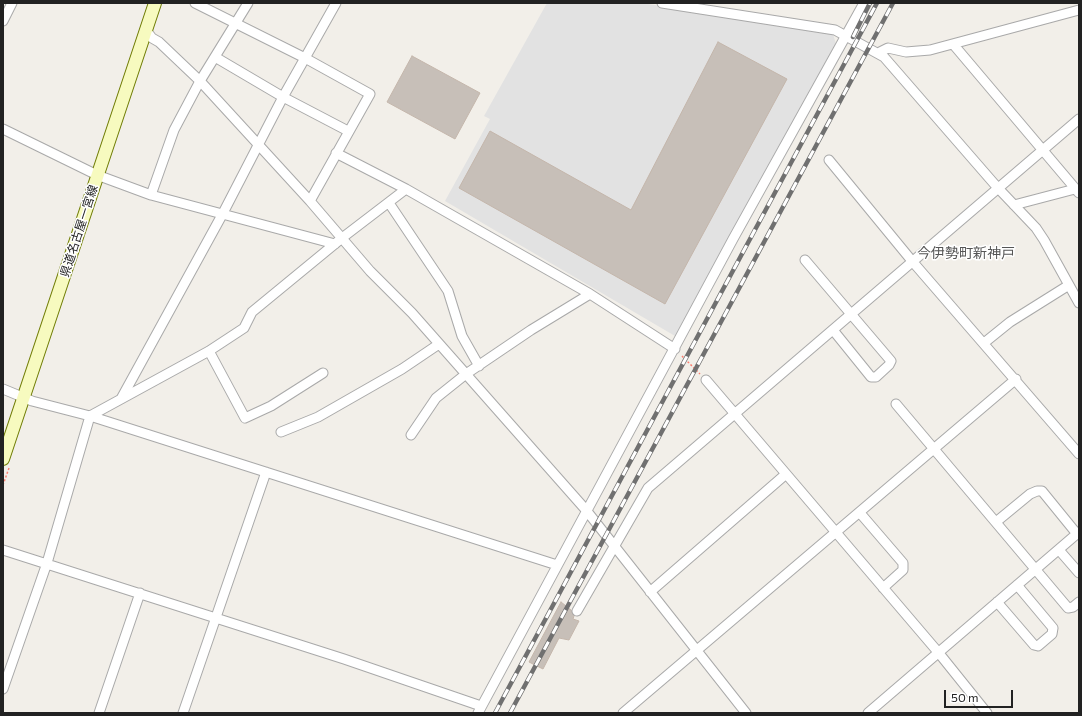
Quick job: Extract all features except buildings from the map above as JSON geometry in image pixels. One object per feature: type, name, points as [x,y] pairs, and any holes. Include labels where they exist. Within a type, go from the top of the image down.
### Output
[{"type":"main road","name":"県道名古屋一宮線","points":[[3,459],[155,3]]},
{"type":"street","points":[[3,21],[12,3]]},
{"type":"street","points":[[195,3],[305,58],[370,94],[310,201]]},
{"type":"street","points":[[151,195],[174,130],[200,81],[248,3]]},
{"type":"street","points":[[121,399],[222,215],[283,97],[336,3]]},
{"type":"street","points":[[662,3],[835,30],[884,57],[1044,240],[1079,302]]},
{"type":"street","points":[[3,550],[216,618],[480,710],[586,510],[675,349],[733,238],[864,3]]},
{"type":"street","points":[[878,53],[888,48],[906,52],[930,50],[1079,10]]},
{"type":"street","points":[[146,30],[152,38],[159,42],[200,81],[257,145],[310,201],[339,241],[412,313],[586,510],[746,713]]},
{"type":"street","points":[[954,44],[1077,191],[1014,205]]},
{"type":"street","points":[[215,57],[283,97],[348,131]]},
{"type":"street","points":[[577,611],[648,488],[1079,119]]},
{"type":"street","points":[[3,129],[97,175],[151,195],[222,215],[339,241]]},
{"type":"street","points":[[336,153],[406,190],[590,294],[675,349]]},
{"type":"street","points":[[829,160],[912,261],[1016,379],[1079,454]]},
{"type":"street","points":[[3,689],[46,563],[90,416],[209,351],[244,328],[252,312],[339,241],[406,190]]},
{"type":"street","points":[[389,203],[448,291],[462,336],[479,366]]},
{"type":"street","points":[[805,260],[891,361],[889,366],[876,377],[871,377],[832,330]]},
{"type":"street","points":[[984,343],[1010,322],[1069,285]]},
{"type":"street","points":[[411,435],[436,398],[466,374],[531,330],[590,294]]},
{"type":"street","points":[[281,432],[318,417],[402,369],[440,344]]},
{"type":"street","points":[[209,351],[245,418],[271,406],[323,374]]},
{"type":"street","points":[[623,713],[1016,379]]},
{"type":"street","points":[[706,380],[938,652],[987,713]]},
{"type":"street","points":[[3,389],[24,397],[90,416],[557,565]]},
{"type":"street","points":[[896,404],[1036,568],[1068,608],[1073,607],[1079,602]]},
{"type":"street","points":[[183,713],[266,472]]},
{"type":"street","points":[[650,592],[786,474]]},
{"type":"street","points":[[868,713],[1078,533],[1042,491],[1037,491],[1030,494],[996,522]]},
{"type":"street","points":[[860,513],[903,563],[903,570],[883,588]]},
{"type":"street","points":[[1059,550],[1079,573]]},
{"type":"street","points":[[997,602],[1034,645],[1038,646],[1052,634],[1053,628],[1017,585]]},
{"type":"street","points":[[99,713],[140,593]]},
{"type":"path","points":[[675,349],[706,380]]},
{"type":"shaded area","points":[[547,3],[642,3],[833,34],[836,44],[675,336],[445,201],[490,119],[484,116]]},
{"type":"railway","points":[[853,37],[870,3]]},
{"type":"railway","points":[[495,713],[877,3]]},
{"type":"railway","points":[[510,713],[893,3]]},
{"type":"district","name":"今伊勢町新神戸","points":[[966,253]]}]
